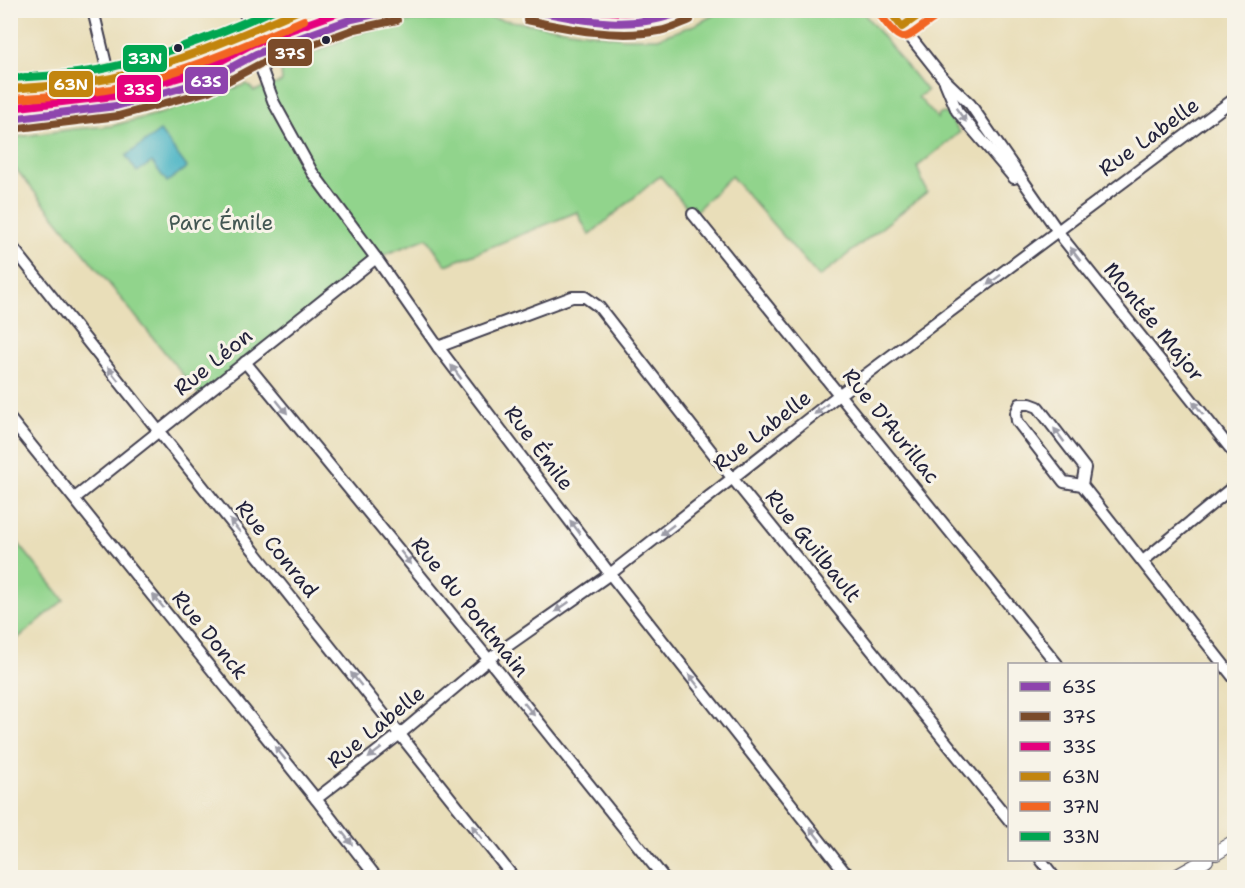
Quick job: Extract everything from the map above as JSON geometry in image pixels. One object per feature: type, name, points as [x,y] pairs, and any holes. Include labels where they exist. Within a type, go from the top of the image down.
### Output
[{"type":"street","points":[[93,10],[116,106]]},
{"type":"street","name":"Rue Émile","points":[[244,10],[256,54],[274,103],[312,172],[438,347],[610,574],[844,871],[854,878]]},
{"type":"street","points":[[10,89],[108,78],[180,60],[300,10]]},
{"type":"street","points":[[10,119],[116,106],[206,81],[256,54],[352,19],[395,10]]},
{"type":"street","points":[[529,10],[573,19],[629,23],[657,21],[686,10]]},
{"type":"street","name":"Montée Major","points":[[889,10],[944,78],[977,114],[1058,231],[1234,453]]},
{"type":"street","name":"Rue Labelle","points":[[316,799],[400,734],[489,659],[610,574],[840,394],[1234,99]]},
{"type":"street","name":"Rue D'Aurillac","points":[[693,214],[1056,663]]},
{"type":"street","name":"Rue Conrad","points":[[10,244],[514,878]]},
{"type":"street","name":"Rue Léon","points":[[75,498],[376,258]]},
{"type":"street","name":"Rue Guilbault","points":[[438,347],[572,297],[585,297],[599,307],[733,479],[1008,819]]},
{"type":"street","name":"Rue du Pontmain","points":[[245,362],[489,659],[664,878]]},
{"type":"street","points":[[1082,485],[1085,468],[1038,407],[1020,404],[1016,413],[1017,421],[1064,482],[1082,485],[1234,678]]},
{"type":"street","name":"Rue Donck","points":[[10,419],[377,878]]},
{"type":"street","points":[[1143,561],[1234,486]]},
{"type":"street","points":[[1218,852],[1234,842]]},
{"type":"street","points":[[1042,861],[1055,878]]},
{"type":"street","points":[[1174,878],[1204,861]]},
{"type":"green space","name":"Parc Émile","points":[[723,10],[862,11],[927,91],[918,97],[938,119],[939,114],[946,113],[960,132],[917,167],[927,192],[819,277],[731,176],[693,214],[660,176],[589,235],[577,212],[446,265],[427,238],[376,258],[201,397],[11,163],[10,138],[111,126],[162,113],[247,84],[254,91],[282,82],[281,68],[358,33],[403,22],[478,16],[623,38],[658,38],[697,24]]},
{"type":"green space","points":[[10,533],[64,600],[11,644],[10,644]]},
{"type":"water","points":[[160,131],[187,167],[167,182],[152,162],[137,172],[126,156]]},
{"type":"transit line","name":"33N","points":[[10,78],[83,72],[128,63],[192,44],[273,10]]},
{"type":"transit line","name":"63N","points":[[10,89],[87,82],[136,72],[207,48],[299,10]]},
{"type":"transit line","name":"33S","points":[[10,108],[114,96],[202,71],[252,44],[345,10]]},
{"type":"transit line","name":"63S","points":[[10,119],[116,106],[206,81],[256,54],[352,19],[393,10]]},
{"type":"transit line","name":"63S","points":[[532,10],[590,21],[628,23],[666,17],[685,10]]},
{"type":"transit line","name":"33S","points":[[595,10],[624,12],[654,10]]},
{"type":"transit line","name":"63N","points":[[889,10],[902,27],[926,10]]},
{"type":"transit line","name":"37N","points":[[881,16],[895,33],[905,37],[933,19]]},
{"type":"transit line","name":"37N","points":[[11,99],[86,93],[136,83],[209,59],[304,20]]},
{"type":"transit line","name":"37S","points":[[11,129],[118,116],[209,91],[260,64],[355,29],[397,20]]},
{"type":"transit line","name":"37S","points":[[527,20],[576,30],[626,34],[663,30],[690,20]]}]
